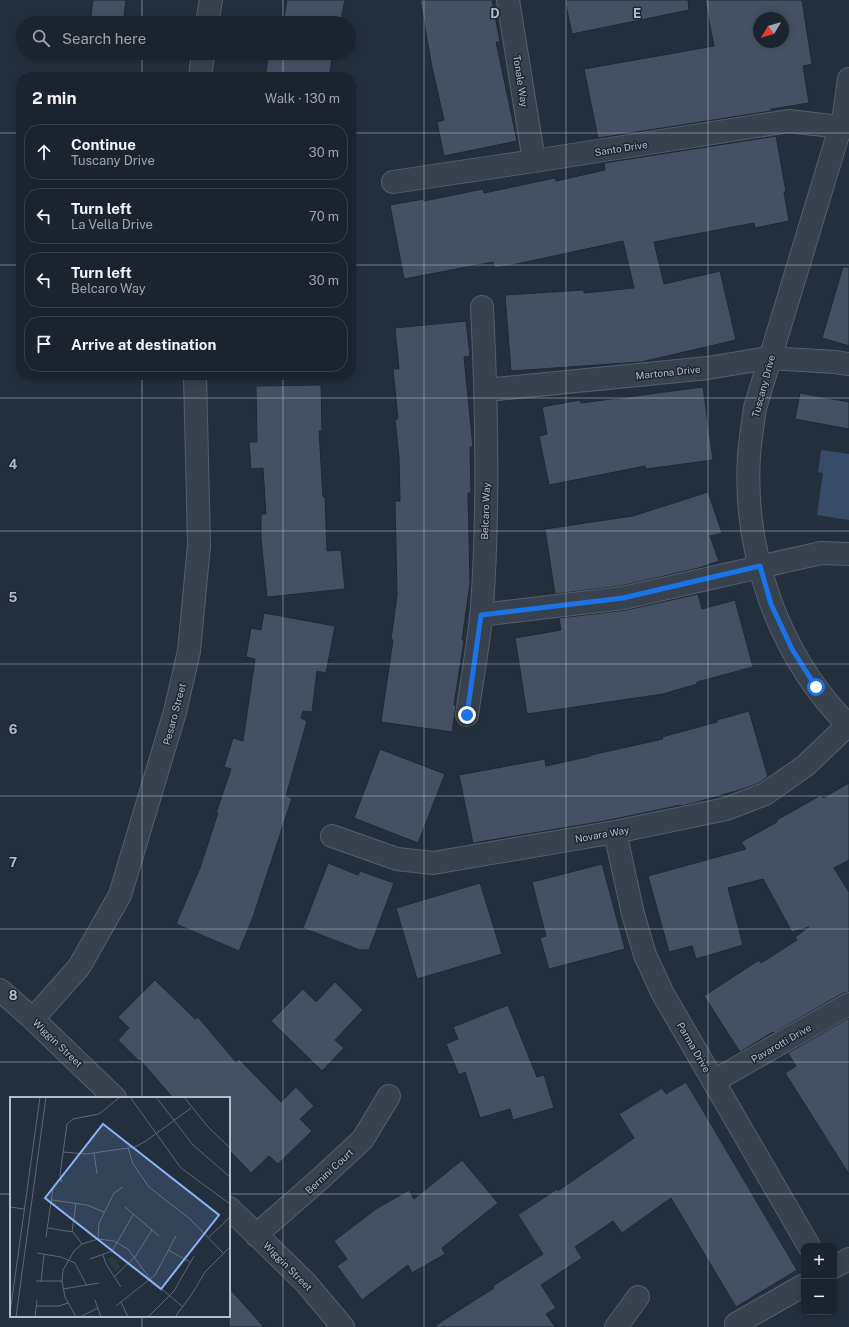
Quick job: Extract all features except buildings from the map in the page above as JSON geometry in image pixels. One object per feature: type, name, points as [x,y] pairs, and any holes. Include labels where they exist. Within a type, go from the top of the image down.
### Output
[{"type":"street","points":[[209,16],[211,0]]},
{"type":"street","name":"Tonale Way","points":[[508,0],[534,161]]},
{"type":"street","points":[[201,72],[202,60]]},
{"type":"street","name":"Tuscany Drive","points":[[848,726],[816,687],[792,649],[771,604],[760,566],[750,509],[749,456],[755,408],[845,127],[844,115],[849,79]]},
{"type":"street","name":"Santo Drive","points":[[393,182],[789,121],[845,127]]},
{"type":"street","name":"Belcaro Way","points":[[467,715],[481,615],[486,499],[486,390],[482,307]]},
{"type":"street","name":"Martona Drive","points":[[486,390],[708,368],[770,358],[849,364]]},
{"type":"street","name":"Pesaro Street","points":[[33,1019],[78,967],[120,895],[175,712],[189,651],[199,545],[195,380]]},
{"type":"street","points":[[481,615],[623,598],[820,553],[849,554]]},
{"type":"street","name":"Novara Way","points":[[332,836],[397,859],[433,863],[616,832],[726,809],[765,794],[804,766],[848,726]]},
{"type":"street","name":"Parma Drive","points":[[616,832],[633,914],[645,955],[663,994],[807,1243]]},
{"type":"street","name":"Wiggin Street","points":[[0,990],[33,1019],[114,1097]]},
{"type":"street","name":"Pavarotti Drive","points":[[714,1082],[849,1004]]},
{"type":"street","name":"Bernini Court","points":[[256,1235],[363,1139],[389,1096]]},
{"type":"street","name":"Wiggin Street","points":[[230,1209],[305,1282],[343,1327]]},
{"type":"street","points":[[837,1265],[849,1259]]},
{"type":"street","points":[[736,1324],[801,1287]]},
{"type":"street","points":[[616,1327],[638,1297]]},
{"type":"water","points":[[821,450],[849,454],[849,520],[817,515],[823,473],[818,472]]},
{"type":"route","points":[[467,715],[481,615],[623,598],[760,566],[771,604],[792,649],[816,687]]}]
